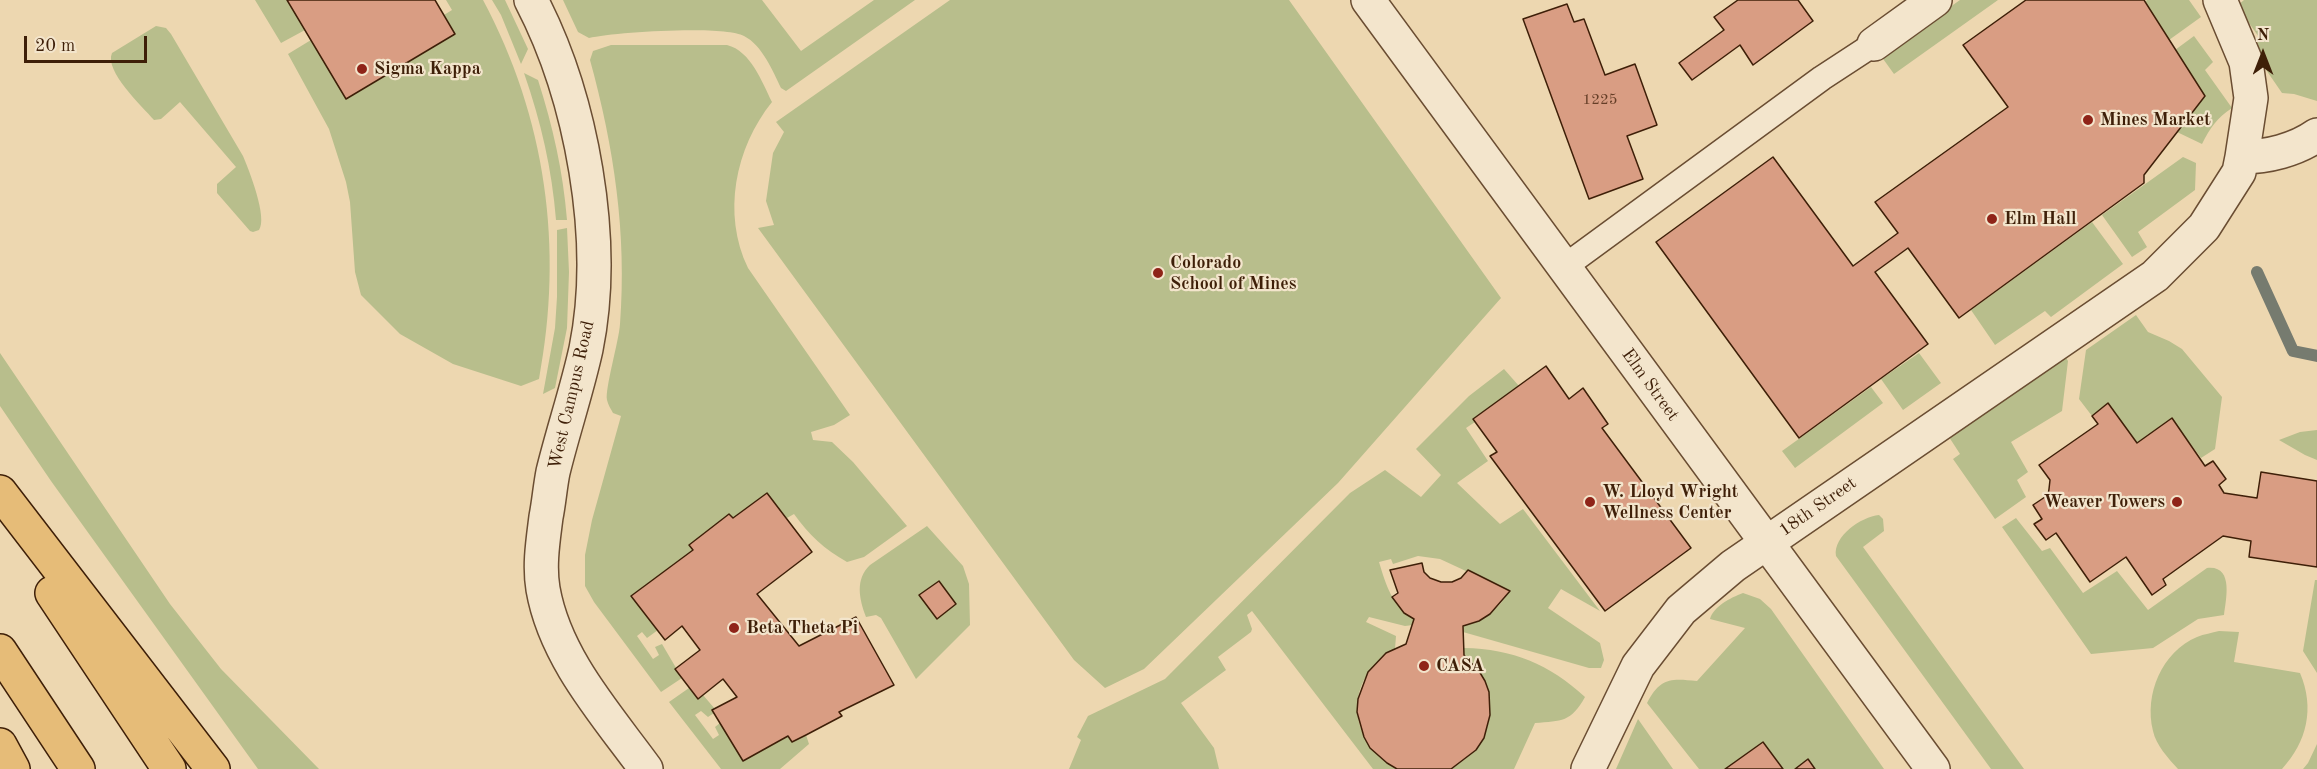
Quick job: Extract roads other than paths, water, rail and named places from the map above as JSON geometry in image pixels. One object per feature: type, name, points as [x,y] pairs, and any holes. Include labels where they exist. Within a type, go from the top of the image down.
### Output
[{"type":"highway","points":[[0,492],[213,769]]},
{"type":"highway","points":[[0,515],[170,769]]},
{"type":"highway","points":[[0,651],[78,769]]},
{"type":"highway","points":[[0,745],[13,769]]},
{"type":"street","name":"West Campus Road","points":[[531,0],[559,64],[581,147],[592,213],[595,272],[594,298],[586,349],[553,473],[541,548],[543,589],[560,646],[646,769]]},
{"type":"street","name":"Elm Street","points":[[1368,0],[1933,769]]},
{"type":"street","points":[[1874,44],[1935,0]]},
{"type":"street","name":"18th Street","points":[[1766,543],[2155,276],[2204,227],[2239,172],[2251,98],[2246,62],[2220,0]]},
{"type":"street","points":[[2242,158],[2260,158],[2306,143],[2317,135]]},
{"type":"street","points":[[1588,769],[1638,666],[1681,610],[1723,574],[1766,543]]},
{"type":"lane","points":[[1564,267],[1822,78],[1874,44]]},
{"type":"waterway","points":[[2257,272],[2293,351],[2317,356]]},
{"type":"place","name":"Sigma Kappa","points":[[362,69]]},
{"type":"place","name":"Mines Market","points":[[2088,120]]},
{"type":"place","name":"Elm Hall","points":[[1992,219]]},
{"type":"place","name":"Colorado School of Mines","points":[[1158,273]]},
{"type":"place","name":"W. Lloyd Wright Wellness Center","points":[[1590,502]]},
{"type":"place","name":"Weaver Towers","points":[[2177,502]]},
{"type":"place","name":"Beta Theta Pi","points":[[734,628]]},
{"type":"place","name":"CASA","points":[[1424,666]]}]
